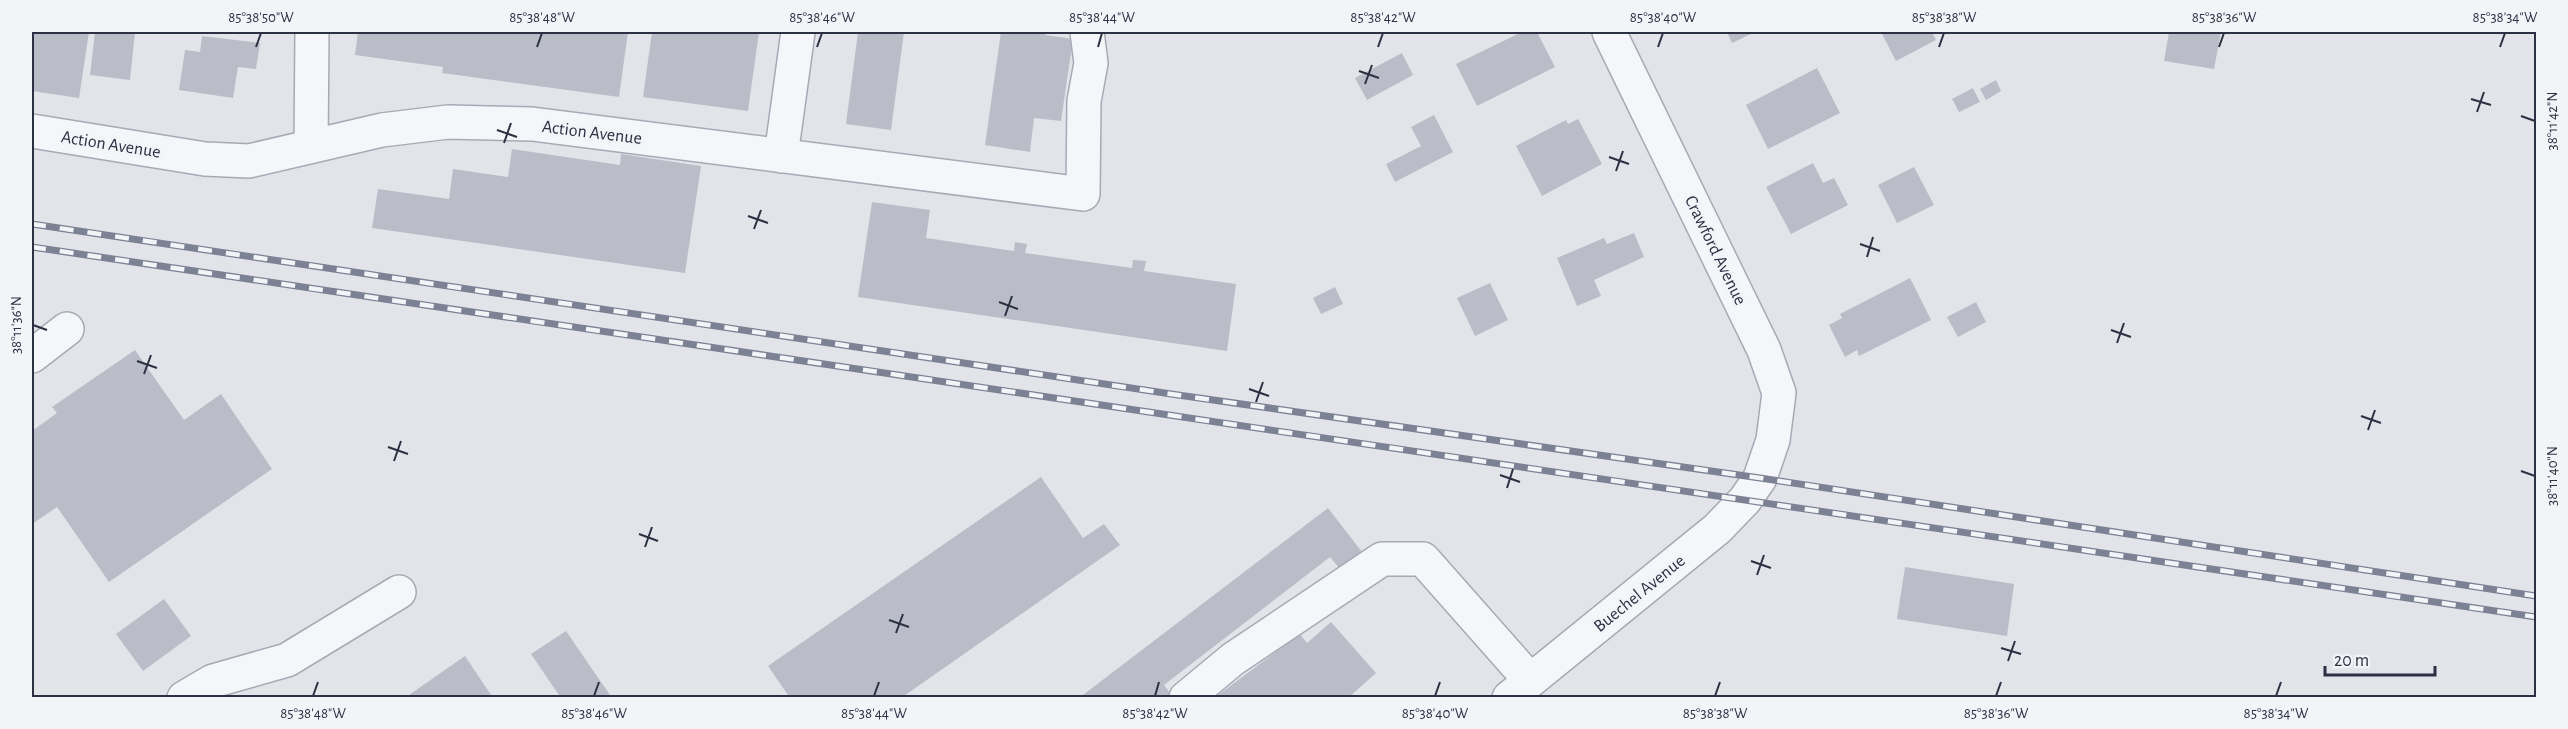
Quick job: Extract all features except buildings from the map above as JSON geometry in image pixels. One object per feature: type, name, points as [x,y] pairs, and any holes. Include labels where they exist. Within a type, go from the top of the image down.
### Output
[{"type":"street","points":[[311,146],[312,32]]},
{"type":"street","points":[[781,156],[798,32]]},
{"type":"street","name":"Action Avenue","points":[[32,131],[216,159],[249,161],[382,130],[458,122],[532,124],[1083,194],[1084,101],[1091,63],[1087,32]]},
{"type":"street","name":"Crawford Avenue","points":[[1609,32],[1768,361],[1779,393],[1773,440],[1760,478]]},
{"type":"street","points":[[32,356],[67,329]]},
{"type":"street","name":"Buechel Avenue","points":[[1519,689],[1717,529],[1745,500],[1760,478]]},
{"type":"street","points":[[1186,698],[1233,659],[1382,559],[1423,559],[1519,689]]},
{"type":"street","points":[[184,698],[213,681],[287,660],[399,592]]},
{"type":"railway","points":[[32,224],[1178,395],[1760,478],[2536,596]]},
{"type":"railway","points":[[32,247],[2536,617]]}]
